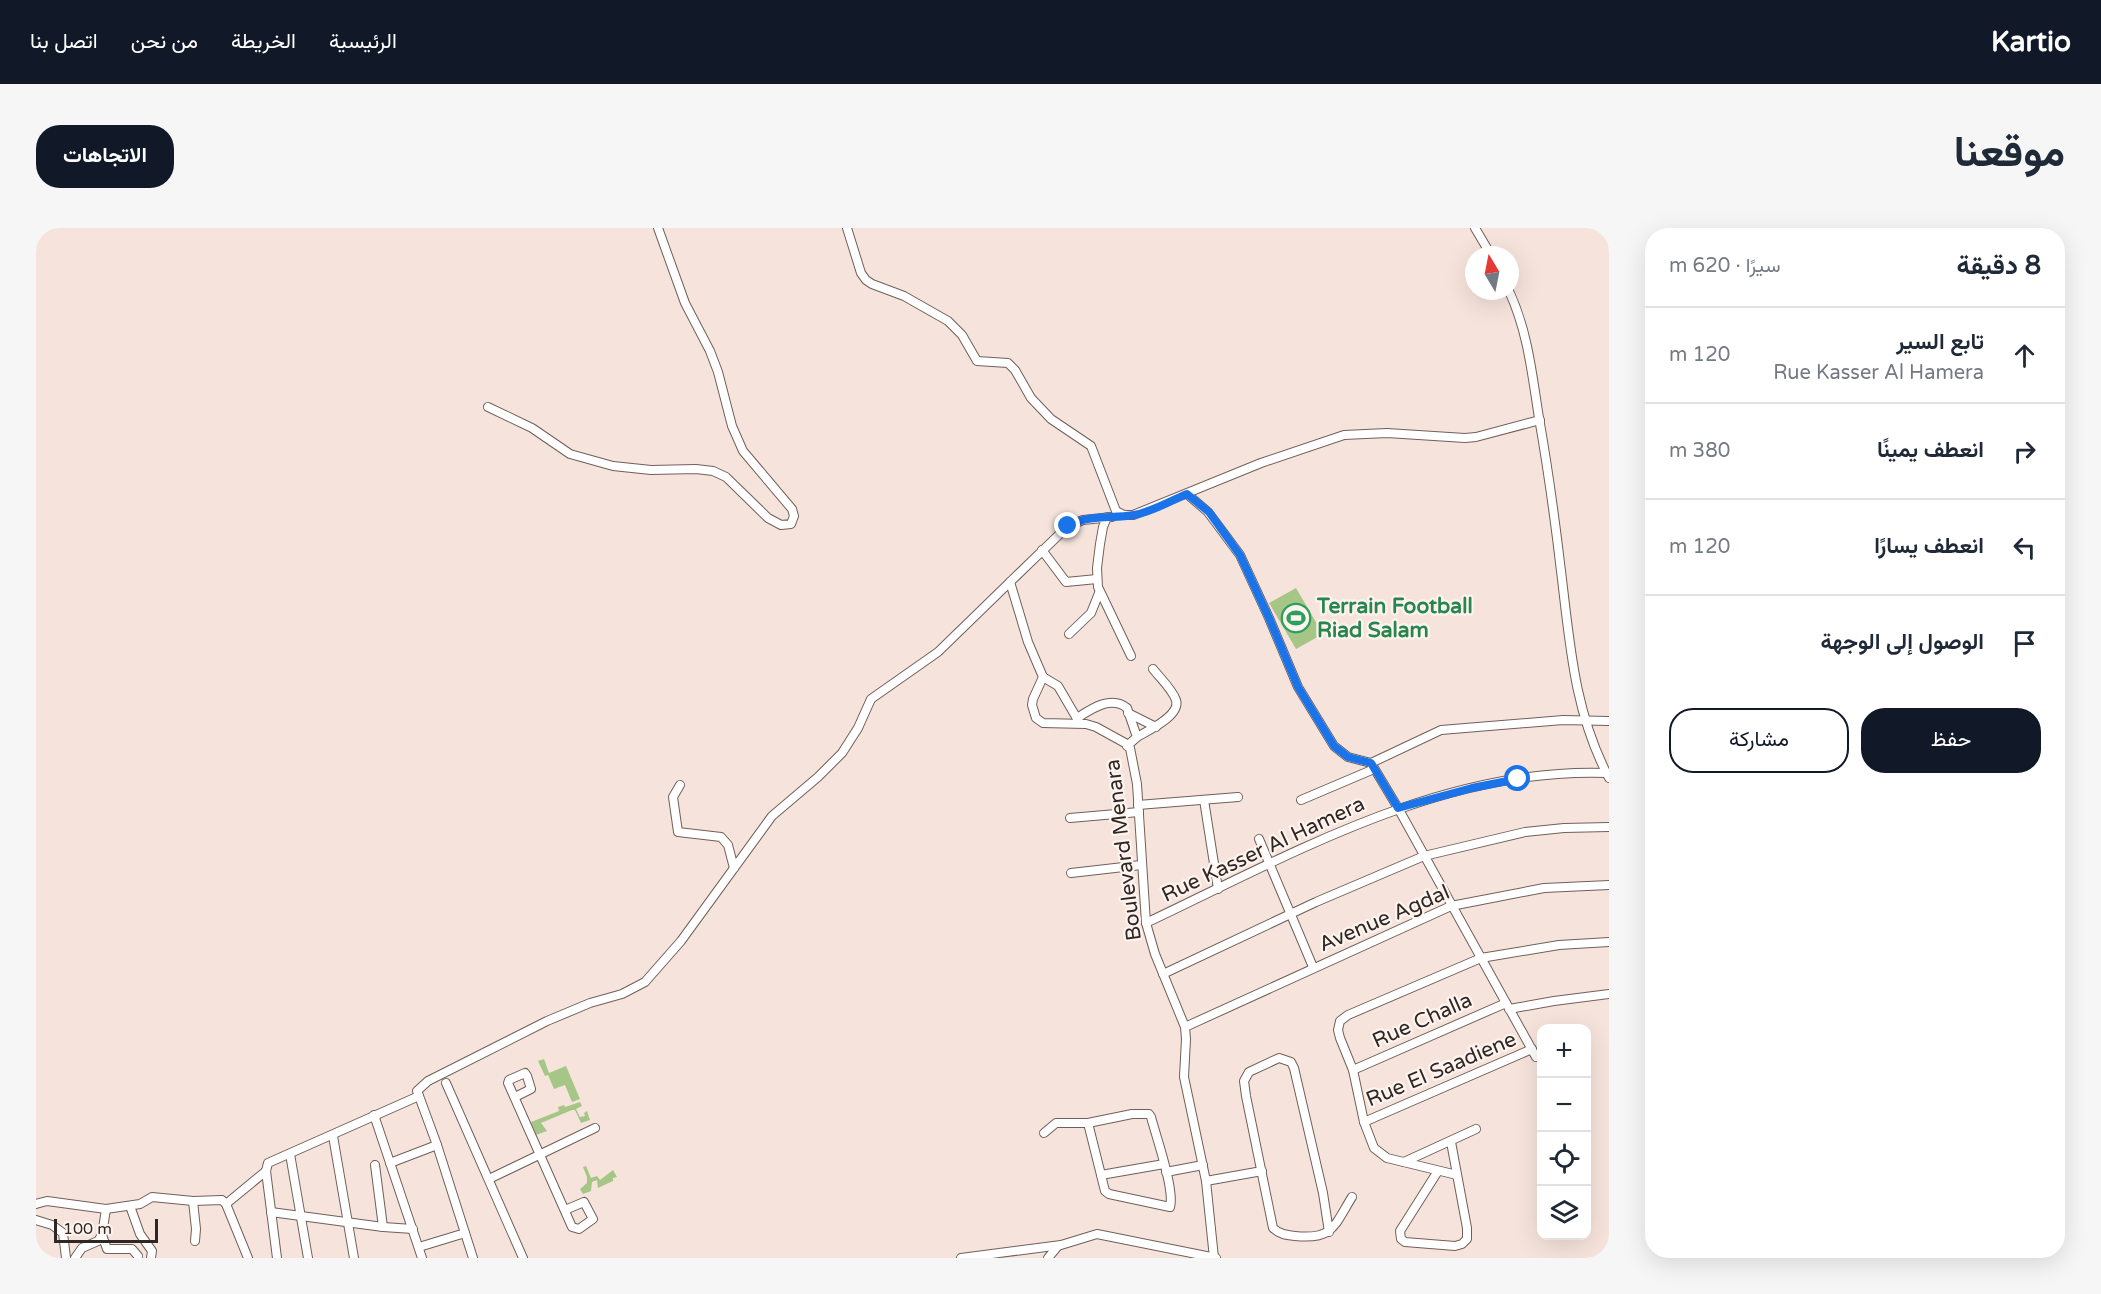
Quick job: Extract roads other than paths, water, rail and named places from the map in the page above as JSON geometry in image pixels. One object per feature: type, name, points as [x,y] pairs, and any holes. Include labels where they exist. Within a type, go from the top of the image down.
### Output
[{"type":"street","points":[[488,407],[532,428],[570,454],[613,466],[651,470],[713,471],[726,477],[768,518],[784,526],[791,524],[794,516],[792,509],[743,451],[737,440],[718,372],[685,303],[658,228]]},
{"type":"street","points":[[847,228],[861,273],[866,280],[904,296],[948,321],[962,335],[977,361],[1008,363],[1015,370],[1031,398],[1051,419],[1091,446],[1116,511],[1124,515]]},
{"type":"street","points":[[1475,228],[1486,246]]},
{"type":"street","points":[[1513,300],[1520,316],[1528,348],[1540,420],[1555,516],[1574,670],[1584,719],[1608,775]]},
{"type":"street","points":[[473,1258],[437,1145],[417,1092],[421,1086],[466,1060],[557,1016],[622,994],[645,982],[681,941],[772,816],[842,753],[858,728],[871,699],[924,664],[1068,526],[1094,518],[1133,515],[1261,463],[1344,435],[1387,433],[1465,438],[1540,420]]},
{"type":"street","points":[[1187,494],[1209,512],[1240,555],[1298,687],[1334,746],[1348,757],[1373,766],[1508,1006]]},
{"type":"street","points":[[1107,517],[1100,544],[1097,579],[1099,593],[1131,656]]},
{"type":"street","points":[[1042,550],[1066,582],[1097,579]]},
{"type":"street","points":[[1010,582],[1028,642],[1043,677],[1058,686],[1078,721]]},
{"type":"street","points":[[1068,634],[1091,613],[1099,593]]},
{"type":"street","points":[[1127,746],[1137,737],[1156,727],[1172,713],[1176,703],[1176,699],[1153,669]]},
{"type":"street","points":[[1043,677],[1032,705],[1036,718],[1043,723],[1078,721],[1096,706],[1124,705],[1137,737]]},
{"type":"street","points":[[1128,713],[1156,727]]},
{"type":"street","points":[[1301,800],[1441,730],[1584,719],[1609,721]]},
{"type":"street","name":"Boulevard Menara","points":[[1078,721],[1105,731],[1127,746],[1132,753],[1139,809],[1146,923],[1150,940],[1185,1027],[1185,1084],[1206,1181],[1215,1258]]},
{"type":"street","name":"Rue Kasser Al Hamera","points":[[1146,923],[1270,864],[1398,808],[1472,788],[1518,779],[1552,775],[1608,775]]},
{"type":"street","points":[[680,784],[673,797],[678,832],[721,837],[728,845],[734,868]]},
{"type":"street","points":[[1070,818],[1238,797]]},
{"type":"street","points":[[1204,800],[1218,889]]},
{"type":"street","points":[[1163,974],[1290,914],[1424,856],[1525,832],[1609,827]]},
{"type":"street","points":[[1259,839],[1313,967]]},
{"type":"street","points":[[1071,873],[1141,865]]},
{"type":"street","name":"Avenue Agdal","points":[[1185,1027],[1451,906],[1544,888],[1609,885]]},
{"type":"street","points":[[1456,1175],[1379,1154],[1370,1141],[1353,1070],[1340,1038],[1339,1025],[1342,1018],[1481,958],[1559,945],[1609,942]]},
{"type":"street","name":"Rue Challa","points":[[1353,1070],[1508,1006],[1609,994]]},
{"type":"street","name":"Rue El Saadiene","points":[[1364,1122],[1534,1053],[1508,1006]]},
{"type":"street","points":[[1329,1232],[1323,1193],[1294,1068],[1291,1062],[1283,1058],[1268,1062],[1249,1072],[1244,1081],[1271,1223],[1275,1230],[1282,1234],[1302,1237],[1321,1236],[1329,1232],[1352,1197]]},
{"type":"street","points":[[446,1083],[523,1258]]},
{"type":"street","points":[[277,1258],[266,1171],[268,1163],[419,1096]]},
{"type":"street","points":[[515,1097],[565,1210]]},
{"type":"street","points":[[374,1114],[422,1258]]},
{"type":"street","points":[[1044,1133],[1056,1123],[1088,1123],[1132,1114],[1149,1114],[1165,1168],[1170,1207],[1109,1194],[1104,1188],[1088,1123]]},
{"type":"street","points":[[489,1179],[595,1128]]},
{"type":"street","points":[[1404,1162],[1476,1129]]},
{"type":"street","points":[[333,1136],[354,1258]]},
{"type":"street","points":[[1438,1171],[1400,1232],[1401,1239],[1405,1242],[1455,1246],[1467,1239],[1451,1142]]},
{"type":"street","points":[[390,1163],[437,1145]]},
{"type":"street","points":[[290,1154],[308,1258]]},
{"type":"street","points":[[375,1165],[383,1227]]},
{"type":"street","points":[[1101,1174],[1203,1165]]},
{"type":"street","points":[[226,1204],[266,1171]]},
{"type":"street","points":[[1206,1181],[1262,1171]]},
{"type":"street","points":[[36,1204],[47,1202],[106,1209],[141,1204],[152,1197],[193,1201],[219,1200],[226,1204],[248,1258]]},
{"type":"street","points":[[193,1201],[195,1241]]},
{"type":"street","points":[[130,1206],[140,1234],[152,1251],[151,1258]]},
{"type":"street","points":[[75,1258],[82,1248],[98,1241],[102,1235],[106,1209]]},
{"type":"street","points":[[271,1212],[413,1229]]},
{"type":"street","points":[[36,1220],[52,1225],[63,1233],[66,1258]]},
{"type":"street","points":[[419,1247],[465,1233]]},
{"type":"street","points":[[961,1258],[1058,1246],[1089,1235],[1106,1234],[1215,1258]]},
{"type":"street","points":[[102,1235],[107,1249],[132,1249],[138,1256]]},
{"type":"street","points":[[1048,1258],[1058,1246]]},
{"type":"place","name":"Terrain Football Riad Salam","points":[[1296,618]]}]
